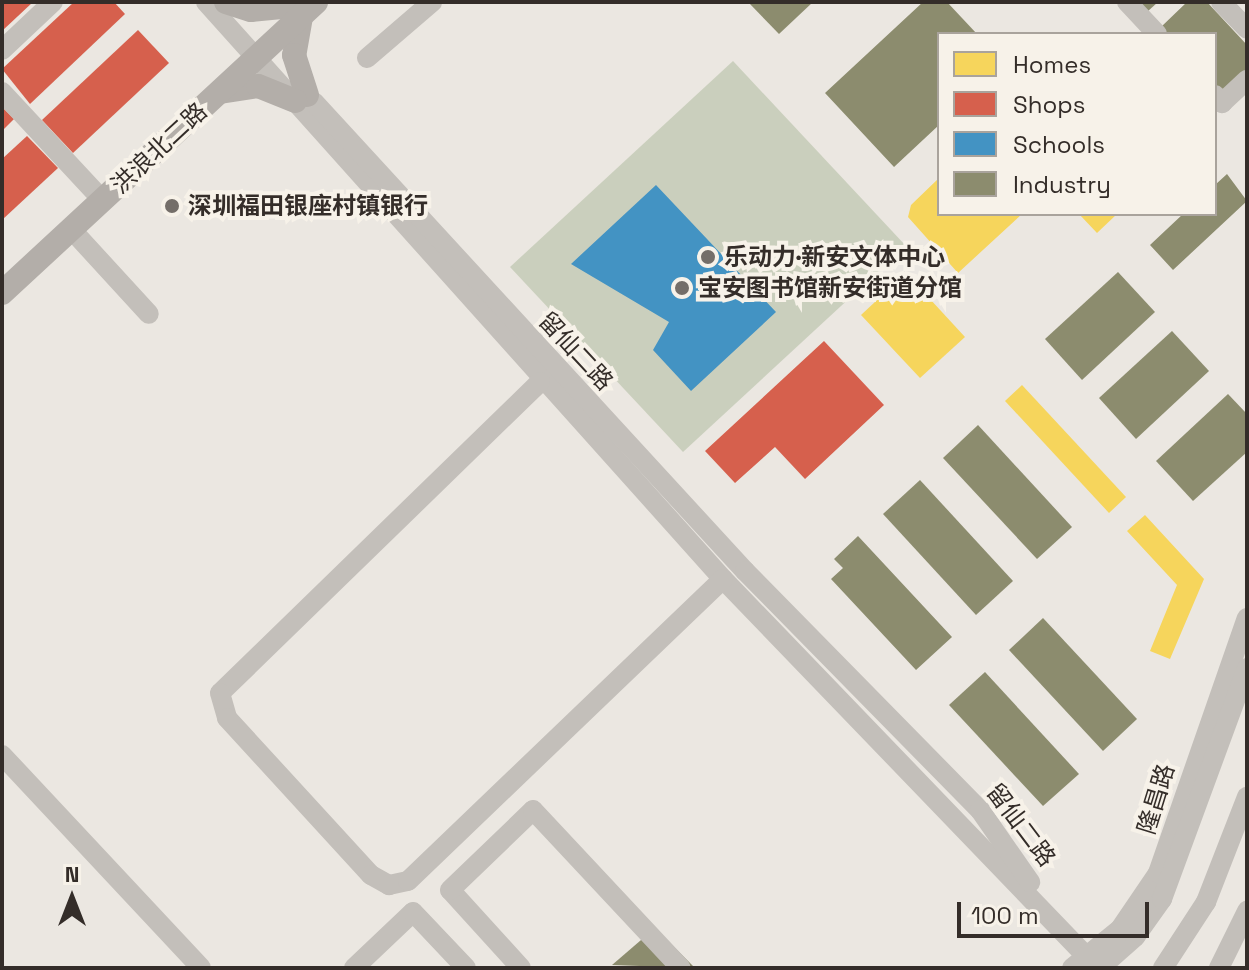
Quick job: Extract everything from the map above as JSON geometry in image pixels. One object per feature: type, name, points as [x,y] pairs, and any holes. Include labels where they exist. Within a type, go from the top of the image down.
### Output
[{"type":"main road","points":[[218,93],[258,86],[301,98],[294,55],[301,7],[251,10],[224,2]]},
{"type":"main road","name":"洪浪北二路","points":[[2,278],[94,191],[301,7]]},
{"type":"main road","name":"洪浪北二路","points":[[2,293],[218,93],[257,48]]},
{"type":"street","points":[[2,50],[53,2]]},
{"type":"street","name":"留仙二路","points":[[206,2],[257,48]]},
{"type":"street","name":"留仙二路","points":[[224,2],[257,48],[540,382],[723,579],[1091,961]]},
{"type":"street","points":[[367,58],[432,2]]},
{"type":"street","points":[[1127,2],[1155,32]]},
{"type":"street","points":[[1225,3],[1247,29]]},
{"type":"street","points":[[1217,97],[1222,103],[1247,80]]},
{"type":"street","points":[[2,92],[94,191]]},
{"type":"street","name":"留仙二路","points":[[301,98],[745,571],[986,818],[1023,876],[1091,961]]},
{"type":"street","points":[[71,229],[149,314]]},
{"type":"street","points":[[540,382],[220,693],[227,718],[371,875],[389,885],[408,881],[723,579]]},
{"type":"street","name":"隆昌路","points":[[1091,961],[1134,914],[1158,873],[1247,618]]},
{"type":"street","name":"隆昌路","points":[[1091,961],[1143,927],[1167,888],[1247,668]]},
{"type":"street","points":[[2,755],[201,968]]},
{"type":"street","points":[[1163,968],[1206,902],[1247,797]]},
{"type":"street","points":[[521,968],[450,890],[533,810],[681,968]]},
{"type":"street","points":[[967,833],[986,818]]},
{"type":"street","points":[[1219,968],[1247,911]]},
{"type":"street","points":[[354,968],[413,912],[466,968]]},
{"type":"street","points":[[1056,925],[1062,968]]},
{"type":"green space","name":"乐动力·新安文体中心","points":[[733,61],[906,246],[683,452],[510,267]]},
{"type":"building: Homes","points":[[937,180],[937,216],[1020,216],[958,273],[908,217],[911,205]]},
{"type":"building: Homes","points":[[1081,216],[1115,216],[1097,233]]},
{"type":"building: Homes","points":[[906,273],[965,337],[920,378],[861,315]]},
{"type":"building: Homes","points":[[1022,385],[1126,497],[1109,513],[1005,401]]},
{"type":"building: Homes","points":[[1145,515],[1204,579],[1170,659],[1150,651],[1177,585],[1127,531]]},
{"type":"building: Shops","points":[[2,2],[33,2],[2,31]]},
{"type":"building: Shops","points":[[74,2],[114,2],[125,14],[30,104],[2,69]]},
{"type":"building: Shops","points":[[138,30],[169,63],[73,153],[42,120]]},
{"type":"building: Shops","points":[[2,107],[14,119],[2,131]]},
{"type":"building: Shops","points":[[27,136],[58,168],[2,220],[2,159]]},
{"type":"building: Shops","points":[[824,341],[884,405],[805,479],[775,447],[735,483],[705,451]]},
{"type":"building: Schools","name":"宝安图书馆新安街道分馆","points":[[656,185],[776,312],[691,391],[653,350],[669,322],[571,264]]},
{"type":"building: Industry","points":[[748,2],[813,2],[779,34]]},
{"type":"building: Industry","points":[[923,2],[947,2],[975,32],[937,32],[937,127],[894,167],[825,93]]},
{"type":"building: Industry","points":[[1138,2],[1158,2],[1147,12]]},
{"type":"building: Industry","points":[[1187,2],[1207,2],[1247,45],[1247,73],[1224,94],[1217,87],[1217,32],[1165,32],[1161,27]]},
{"type":"building: Industry","points":[[1227,174],[1247,201],[1173,270],[1150,245],[1181,216],[1217,216],[1217,183]]},
{"type":"building: Industry","points":[[1118,272],[1155,312],[1082,380],[1045,339]]},
{"type":"building: Industry","points":[[1172,331],[1209,371],[1136,439],[1099,398]]},
{"type":"building: Industry","points":[[1228,394],[1247,414],[1247,452],[1193,501],[1156,461]]},
{"type":"building: Industry","points":[[978,425],[1072,527],[1037,559],[943,458]]},
{"type":"building: Industry","points":[[920,480],[1013,581],[976,615],[883,514]]},
{"type":"building: Industry","points":[[858,536],[952,637],[916,670],[831,579],[843,568],[834,559]]},
{"type":"building: Industry","points":[[1043,618],[1137,719],[1103,751],[1009,650]]},
{"type":"building: Industry","points":[[985,672],[1079,774],[1043,806],[949,705]]},
{"type":"building: Industry","points":[[655,928],[695,968],[612,965]]},
{"type":"place","name":"深圳福田银座村镇银行","points":[[172,206]]},
{"type":"place","name":"乐动力·新安文体中心","points":[[708,257]]},
{"type":"place","name":"宝安图书馆新安街道分馆","points":[[682,288]]}]
